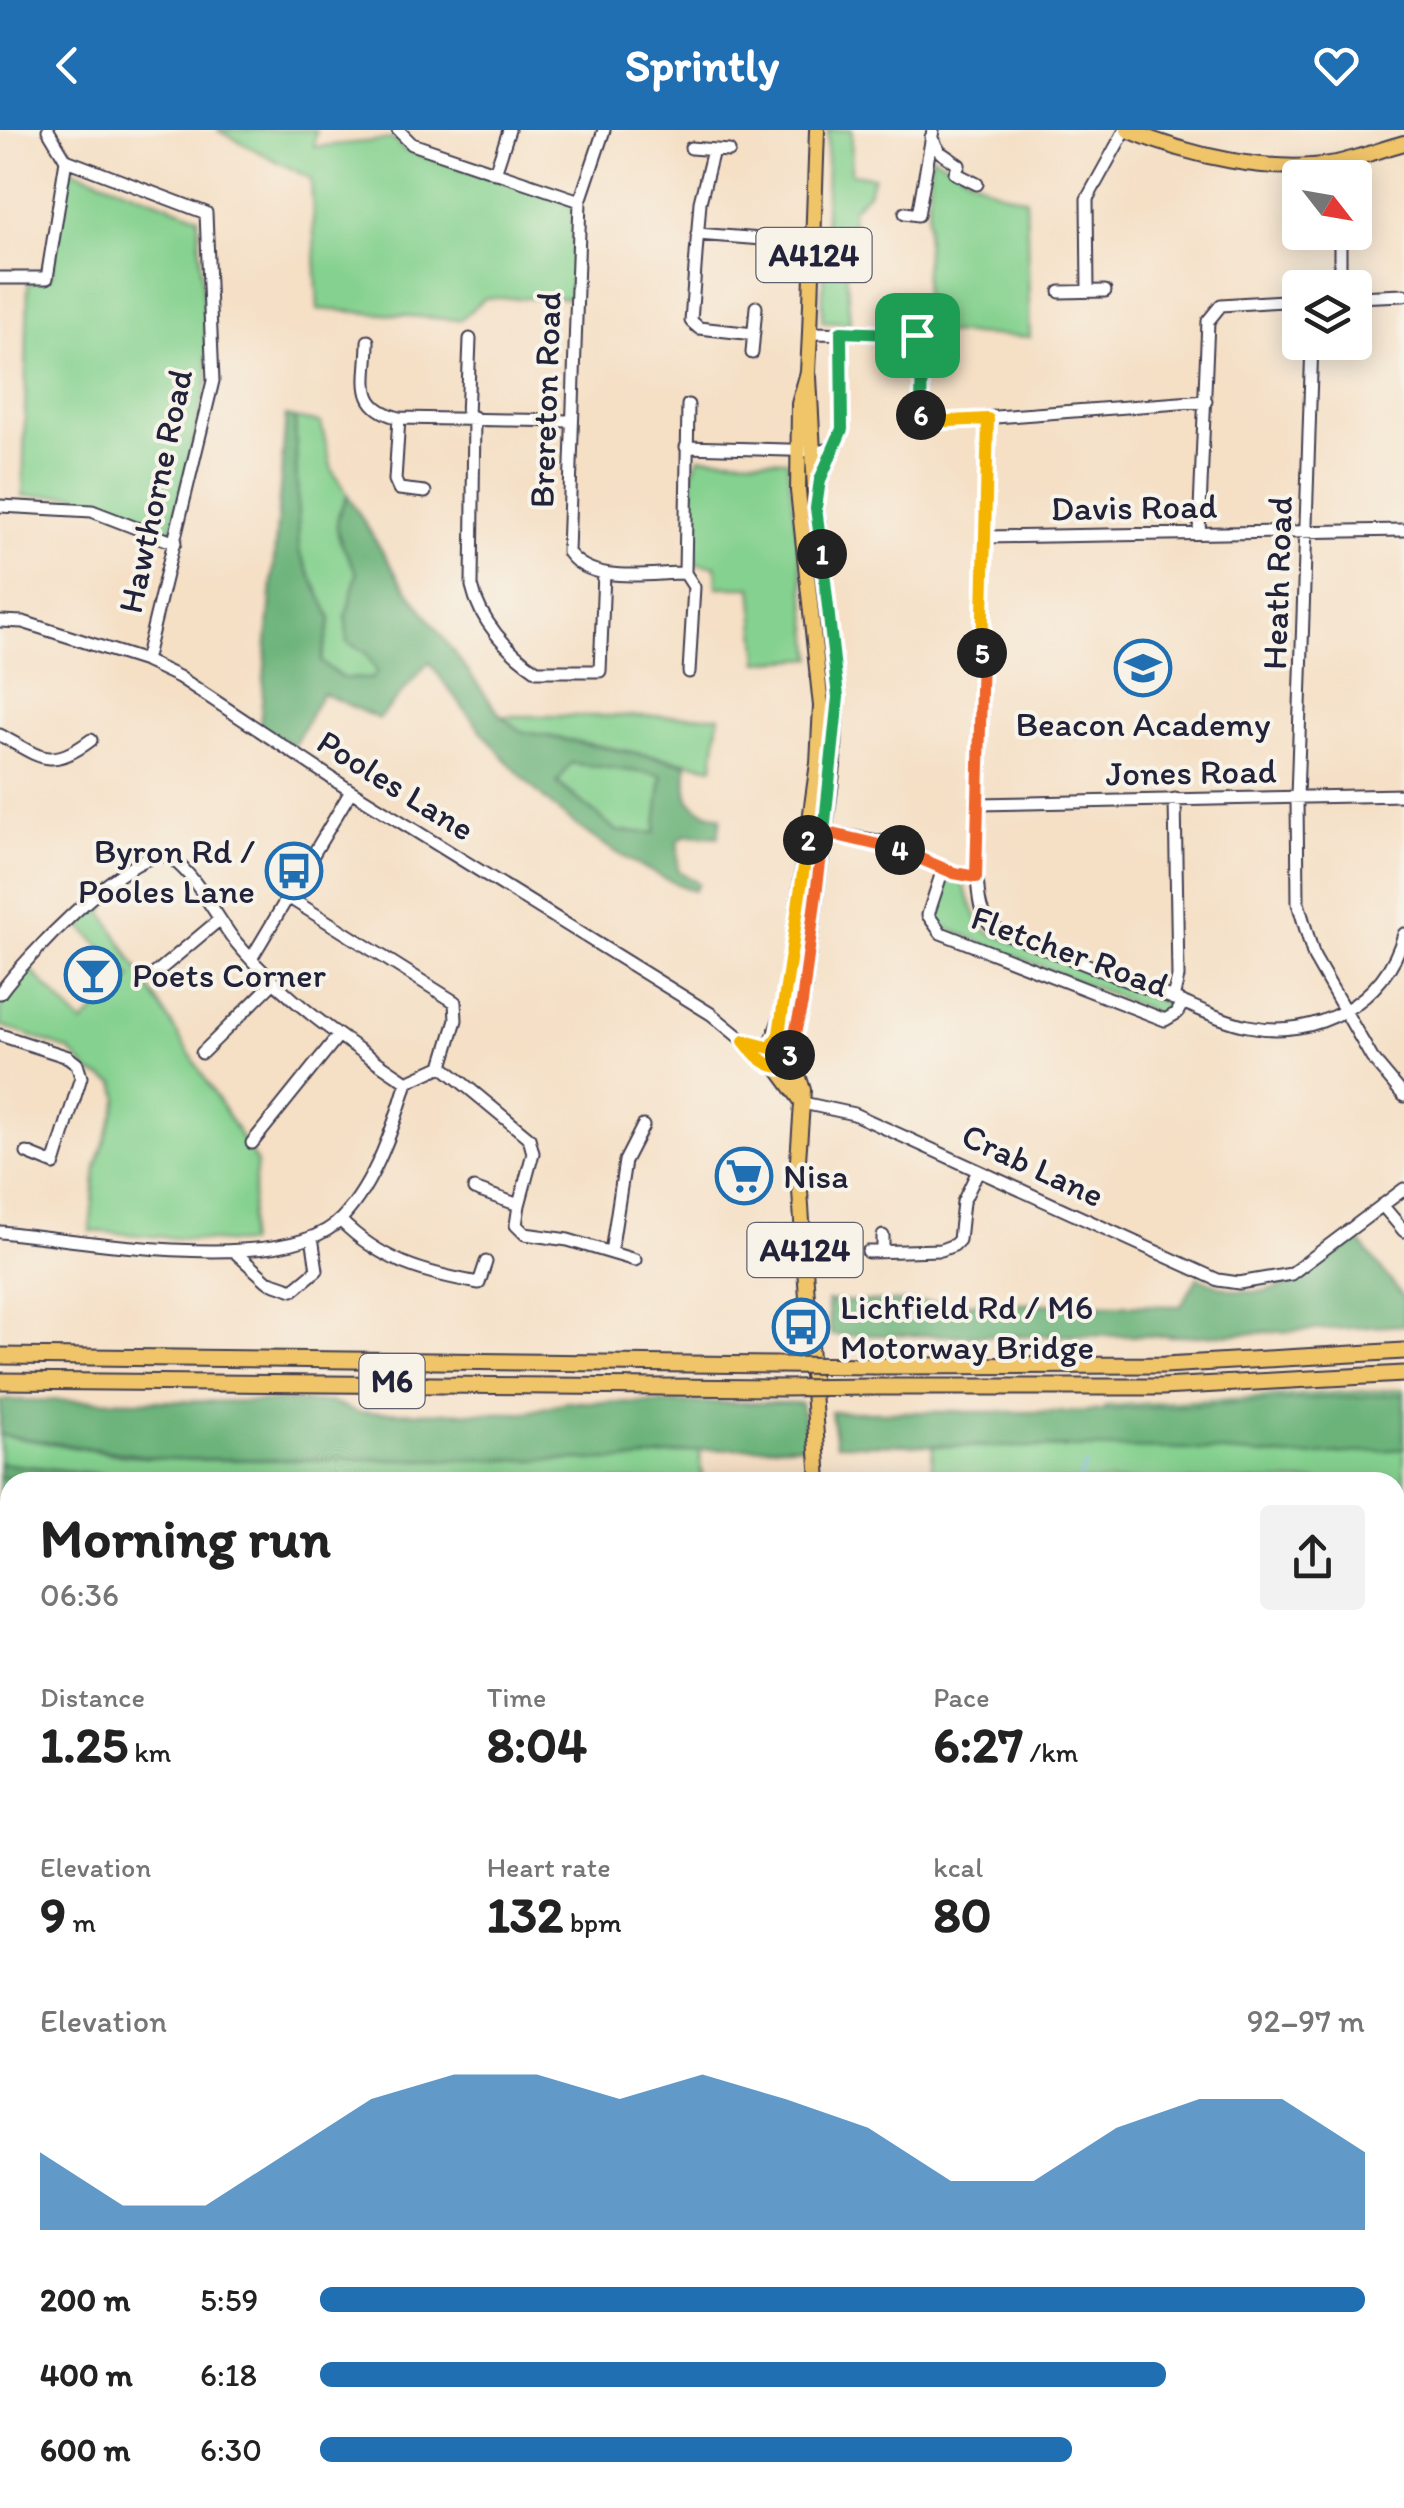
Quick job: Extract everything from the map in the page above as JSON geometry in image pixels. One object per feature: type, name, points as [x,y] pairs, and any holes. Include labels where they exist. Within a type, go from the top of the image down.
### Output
[{"type":"highway","name":"M6","points":[[0,1356],[875,1366],[1165,1365],[1404,1351]]},
{"type":"highway","name":"M6","points":[[0,1381],[1162,1387],[1404,1374]]},
{"type":"main road","name":"A4124","points":[[774,1066],[768,1058],[783,1014],[838,697],[816,508],[798,404],[808,372],[817,130]]},
{"type":"main road","points":[[1126,130],[1184,148],[1282,165]]},
{"type":"main road","points":[[1362,160],[1404,143]]},
{"type":"main road","name":"A4124","points":[[805,449],[800,521],[822,685],[817,831],[802,1003],[790,1053],[803,1104],[798,1160],[818,1472]]},
{"type":"main road","points":[[772,1047],[784,1045],[790,1053],[786,1066],[774,1066]]},
{"type":"main road","points":[[774,1066],[803,1104]]},
{"type":"street","points":[[0,278],[47,278],[66,160],[48,130]]},
{"type":"street","points":[[398,130],[412,144],[580,201]]},
{"type":"street","points":[[495,173],[509,130]]},
{"type":"street","name":"Brereton Road","points":[[604,130],[580,201],[568,552],[576,564],[604,574]]},
{"type":"street","points":[[1088,290],[1087,199],[1126,130]]},
{"type":"street","points":[[932,134],[940,152],[959,165],[955,173],[977,184]]},
{"type":"street","points":[[905,213],[918,214],[932,134]]},
{"type":"street","points":[[691,148],[729,151]]},
{"type":"street","points":[[713,150],[697,234],[691,322],[699,328],[754,334]]},
{"type":"street","name":"Hawthorne Road","points":[[66,160],[206,213],[213,381],[145,661]]},
{"type":"street","points":[[697,234],[814,243]]},
{"type":"street","points":[[1060,292],[1105,290]]},
{"type":"street","points":[[1372,296],[1404,295]]},
{"type":"street","points":[[1199,533],[1208,322],[1216,308],[1282,302]]},
{"type":"street","points":[[752,353],[756,307]]},
{"type":"street","points":[[816,508],[820,480],[842,429],[841,332]]},
{"type":"street","points":[[810,333],[917,335],[922,339],[920,416],[924,420],[988,419],[1206,401]]},
{"type":"street","points":[[470,339],[472,586],[477,607],[489,626],[537,671],[600,672],[604,574],[684,573]]},
{"type":"street","points":[[368,341],[370,406],[399,418],[571,421]]},
{"type":"street","name":"Heath Road","points":[[1311,360],[1296,798],[1298,904],[1314,957],[1372,1058],[1404,1096]]},
{"type":"street","points":[[688,405],[684,573],[694,588],[689,672]]},
{"type":"street","points":[[399,418],[399,489],[425,492]]},
{"type":"street","points":[[976,877],[988,419]]},
{"type":"street","points":[[686,447],[836,446]]},
{"type":"street","points":[[0,506],[92,511],[175,543]]},
{"type":"street","name":"Davis Road","points":[[985,538],[1404,530]]},
{"type":"street","name":"Pooles Lane","points":[[0,621],[23,622],[145,661],[179,678],[351,791],[711,1014],[774,1066]]},
{"type":"street","points":[[0,735],[45,759],[67,756],[83,740]]},
{"type":"street","points":[[251,959],[351,791]]},
{"type":"street","name":"Jones Road","points":[[979,804],[1404,796]]},
{"type":"street","points":[[1175,800],[1178,1000]]},
{"type":"street","name":"Fletcher Road","points":[[817,831],[884,842],[943,869],[976,877],[980,912],[995,928],[1178,1000],[1260,1028],[1286,1029],[1346,1012]]},
{"type":"street","points":[[0,994],[76,913],[154,856],[169,856],[180,864],[219,920],[274,982],[338,1036],[406,1082]]},
{"type":"street","name":"Fletcher Road","points":[[943,869],[928,915],[941,932],[1165,1020],[1178,1014],[1178,1000]]},
{"type":"street","points":[[288,897],[456,1002],[456,1020],[442,1066],[406,1082]]},
{"type":"street","points":[[151,977],[219,920]]},
{"type":"street","points":[[1346,1012],[1372,994],[1404,934]]},
{"type":"street","points":[[202,1053],[274,982]]},
{"type":"street","points":[[0,1035],[68,1057],[81,1078],[54,1164],[27,1153]]},
{"type":"street","points":[[252,1143],[338,1036]]},
{"type":"street","name":"Pooles Lane","points":[[744,1041],[772,1047]]},
{"type":"street","points":[[442,1066],[529,1138],[532,1153],[516,1225],[525,1234],[568,1240],[635,1260]]},
{"type":"street","points":[[0,1232],[237,1254],[312,1237],[340,1220],[402,1109],[406,1082]]},
{"type":"street","name":"Crab Lane","points":[[803,1104],[854,1114],[1218,1280],[1238,1283],[1291,1274],[1382,1204]]},
{"type":"street","points":[[611,1252],[625,1161],[643,1126]]},
{"type":"street","points":[[868,1252],[954,1245],[959,1240],[964,1202],[978,1171]]},
{"type":"street","points":[[1404,1188],[1382,1204],[1404,1231]]},
{"type":"street","points":[[474,1189],[519,1204]]},
{"type":"street","points":[[340,1220],[381,1256],[436,1276],[480,1282],[486,1262]]},
{"type":"street","points":[[882,1252],[884,1236]]},
{"type":"street","points":[[237,1254],[268,1281],[296,1290],[318,1270],[312,1237]]},
{"type":"green space","points":[[217,130],[316,130],[314,147],[393,139],[404,150],[573,203],[571,298],[485,298],[460,320],[318,309],[311,179]]},
{"type":"green space","points":[[828,130],[852,130],[851,174],[874,177],[868,193],[852,209],[854,263],[846,268],[850,323],[822,321]]},
{"type":"green space","points":[[931,155],[992,189],[1026,199],[1030,337],[926,332],[922,327]]},
{"type":"green space","points":[[69,168],[198,216],[208,380],[171,532],[76,495],[23,496],[28,284],[51,276]]},
{"type":"green space","points":[[286,416],[295,418],[299,551],[331,618],[321,662],[342,678],[371,679],[377,672],[366,653],[347,642],[346,617],[357,573],[337,526],[348,496],[398,577],[501,716],[521,731],[687,764],[690,800],[700,809],[721,817],[718,837],[686,835],[678,841],[678,870],[699,884],[694,891],[610,849],[543,798],[485,736],[429,662],[379,719],[322,693],[294,746],[260,726]],"holes":[[[571,763],[662,775],[655,833],[617,831],[557,783]]]},
{"type":"green space","points":[[295,418],[321,423],[332,470],[348,496],[337,526],[341,543],[357,572],[346,617],[347,642],[366,653],[377,672],[371,679],[342,678],[321,662],[331,618],[299,551]]},
{"type":"green space","points":[[700,457],[787,460],[813,658],[759,662],[752,587],[717,587],[716,566],[695,564],[692,472]]},
{"type":"green space","points":[[501,716],[719,716],[713,767],[521,731]]},
{"type":"green space","points":[[570,763],[663,775],[655,833],[617,831],[557,782]]},
{"type":"green space","points":[[946,876],[963,884],[979,924],[988,932],[1175,1007],[1169,1014],[1157,1013],[939,925],[933,919]]},
{"type":"green space","points":[[108,898],[103,913],[257,1163],[247,1244],[90,1231],[96,1167],[119,1098],[115,1083],[91,1073],[69,1050],[0,1025],[0,1006],[29,968],[82,1024],[132,977],[76,922]]},
{"type":"green space","points":[[1356,1237],[1404,1298],[1404,1325],[1199,1336],[831,1335],[827,1301],[1181,1306],[1198,1277],[1245,1292],[1265,1291],[1301,1278]]},
{"type":"green space","points":[[1404,1389],[1404,1472],[932,1472],[933,1446],[1086,1448],[1105,1406]]},
{"type":"green space","points":[[1404,1394],[1404,1449],[1290,1457],[1186,1449],[836,1444],[831,1412],[1067,1412]]},
{"type":"green space","points":[[0,1400],[331,1402],[356,1412],[524,1413],[566,1402],[801,1403],[808,1445],[699,1450],[636,1460],[163,1459],[0,1435]]},
{"type":"green space","points":[[0,1435],[125,1456],[190,1460],[636,1460],[699,1450],[702,1472],[0,1472]]},
{"type":"green space","points":[[0,1463],[82,1472],[0,1472]]},
{"type":"waterway","points":[[1083,1472],[1086,1465]]},
{"type":"place","name":"Beacon Academy","points":[[1143,668]]},
{"type":"place","name":"Byron Rd / Pooles Lane","points":[[294,871]]},
{"type":"place","name":"Poets Corner","points":[[93,975]]},
{"type":"place","name":"Nisa","points":[[744,1176]]},
{"type":"place","name":"Lichfield Rd / M6 Motorway Bridge","points":[[801,1327]]},
{"type":"route","points":[[917,335],[841,332],[842,429],[820,480],[816,508],[838,697],[824,832],[809,830],[779,1034],[771,1048],[744,1041],[759,1059],[777,1067],[786,1066],[790,1060],[800,1019],[824,832],[884,842],[954,873],[976,877],[988,419],[930,422],[920,416],[922,339],[917,335]]}]
